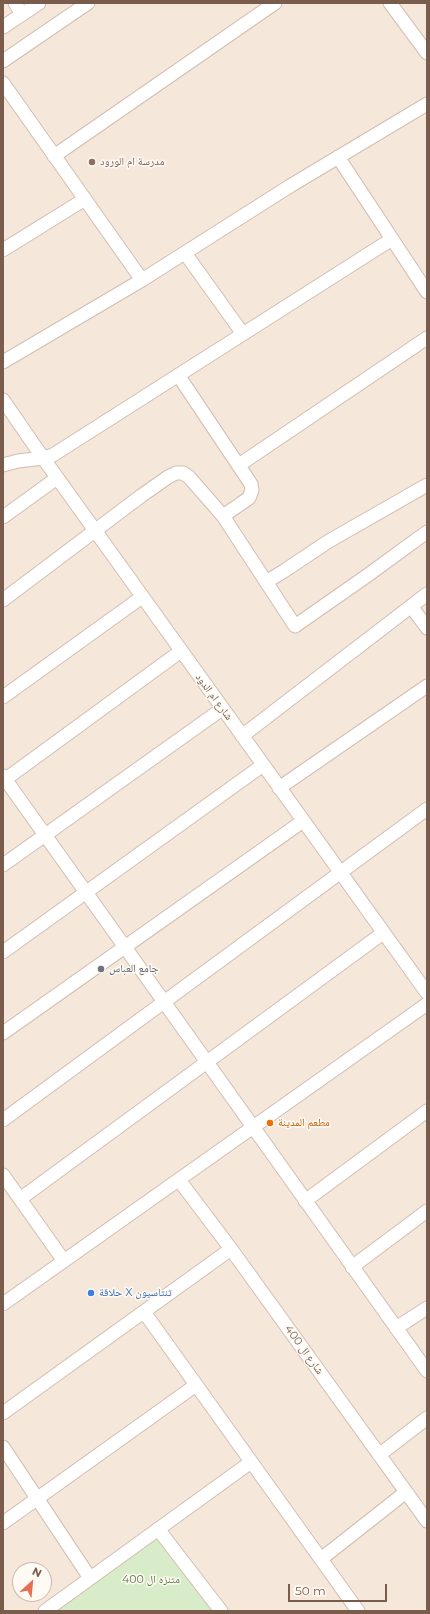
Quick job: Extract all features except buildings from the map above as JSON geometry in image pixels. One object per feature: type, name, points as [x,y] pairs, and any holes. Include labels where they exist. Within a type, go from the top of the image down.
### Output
[{"type":"street","points":[[15,3],[22,14]]},
{"type":"street","points":[[3,27],[39,3]]},
{"type":"street","points":[[3,61],[88,3]]},
{"type":"street","points":[[54,156],[275,3]]},
{"type":"street","points":[[390,3],[427,53]]},
{"type":"street","points":[[3,82],[142,280]]},
{"type":"street","points":[[3,362],[142,280],[338,157],[427,104]]},
{"type":"street","points":[[338,157],[427,292]]},
{"type":"street","points":[[3,250],[85,199]]},
{"type":"street","points":[[3,465],[18,461],[43,458],[59,451],[392,239]]},
{"type":"street","points":[[185,253],[243,334]]},
{"type":"street","points":[[239,466],[427,338]]},
{"type":"street","points":[[178,376],[251,484],[251,494],[249,498],[223,516]]},
{"type":"street","name":"شارع ام الدود","points":[[3,400],[94,531],[427,994]]},
{"type":"street","points":[[3,600],[162,481],[176,473],[183,473],[189,477],[223,516],[295,626],[427,532]]},
{"type":"street","points":[[3,517],[57,478]]},
{"type":"street","points":[[266,582],[329,541],[427,485]]},
{"type":"street","points":[[242,736],[427,594]]},
{"type":"street","points":[[3,697],[142,597]]},
{"type":"street","points":[[411,606],[427,628]]},
{"type":"street","points":[[181,651],[4,779],[427,1371]]},
{"type":"street","points":[[280,788],[427,686]]},
{"type":"street","points":[[3,865],[222,709]]},
{"type":"street","points":[[3,952],[263,765]]},
{"type":"street","points":[[3,1120],[427,809]]},
{"type":"street","points":[[3,1033],[303,821]]},
{"type":"street","points":[[20,1199],[383,933]]},
{"type":"street","points":[[3,1304],[427,1004]]},
{"type":"street","points":[[305,1201],[427,1111]]},
{"type":"street","points":[[3,1175],[64,1261]]},
{"type":"street","name":"شارع ال 400","points":[[178,1180],[231,1249],[427,1521]]},
{"type":"street","points":[[352,1267],[427,1211]]},
{"type":"street","points":[[3,1413],[231,1249]]},
{"type":"street","points":[[396,1328],[427,1308]]},
{"type":"street","points":[[144,1312],[358,1611]]},
{"type":"street","points":[[3,1523],[196,1385]]},
{"type":"street","points":[[380,1455],[427,1418]]},
{"type":"street","points":[[3,1447],[90,1578]]},
{"type":"street","points":[[45,1611],[251,1462]]},
{"type":"street","points":[[321,1559],[406,1492]]},
{"type":"street","points":[[158,1529],[221,1611]]},
{"type":"shaded area","points":[[3,3],[427,3],[427,1611],[3,1611]]},
{"type":"green space","name":"متنزه ال 400","points":[[157,1538],[213,1611],[55,1611]]},
{"type":"place","name":"مدرسة ام الورود","points":[[92,162]]},
{"type":"place","name":"جامع العباس","points":[[101,969]]},
{"type":"place","name":"مطعم المدينة","points":[[270,1123]]},
{"type":"place","name":"حلاقة X تنتاسيون","points":[[91,1293]]}]
